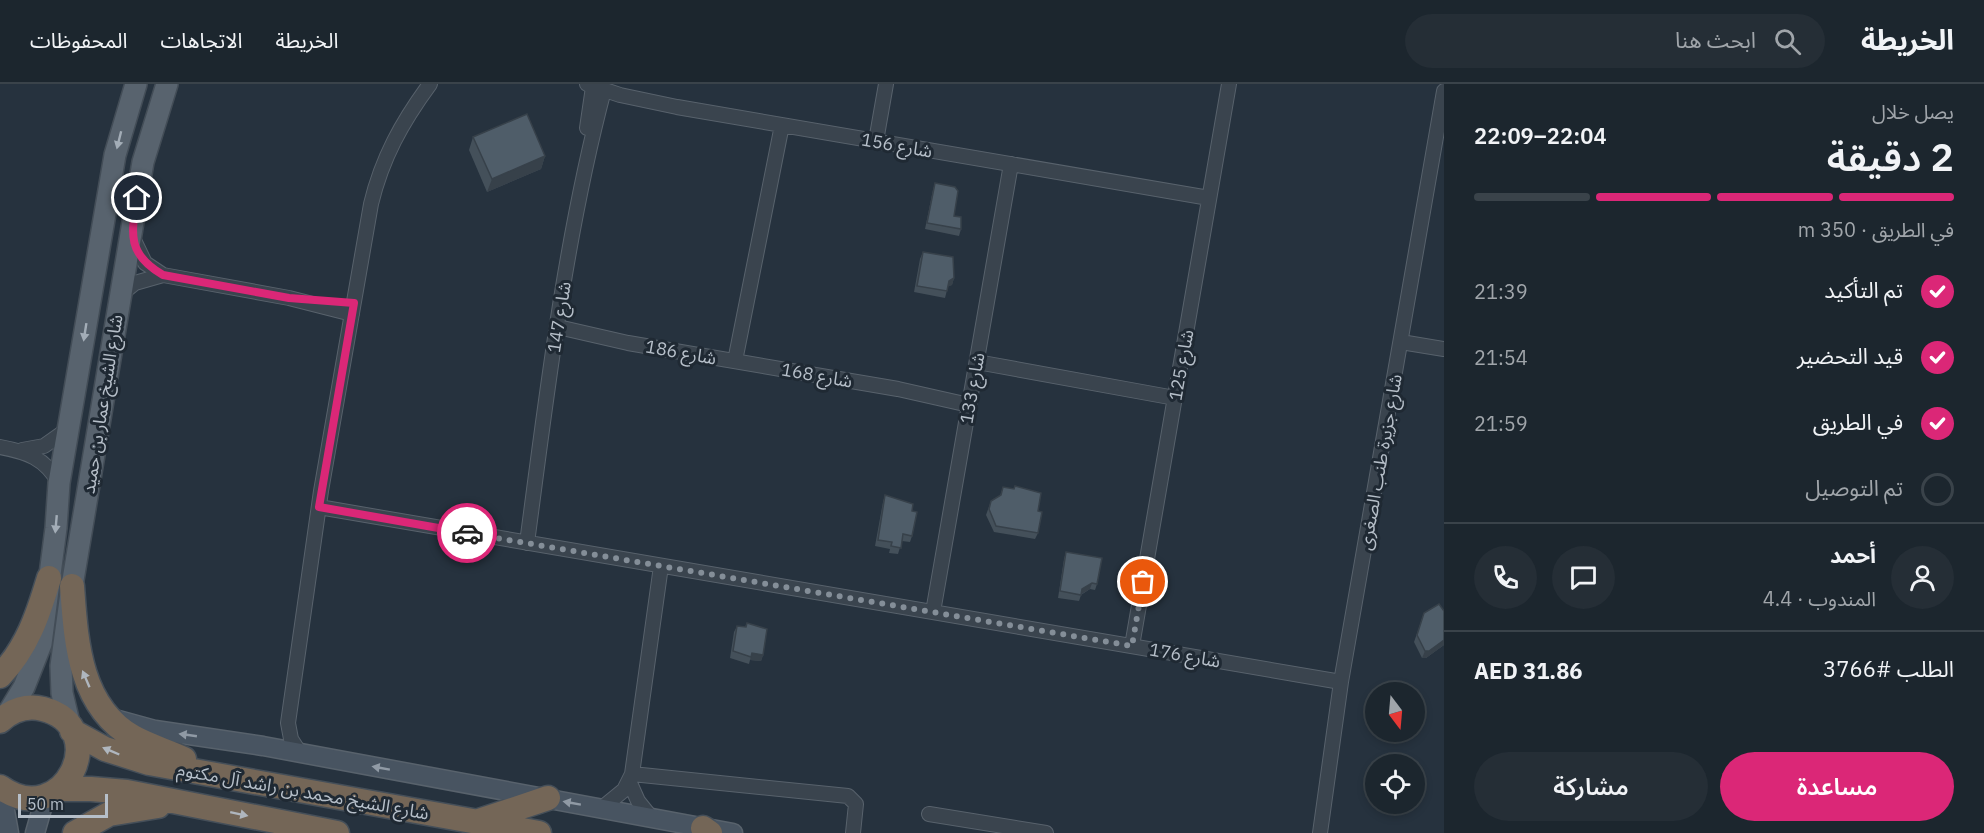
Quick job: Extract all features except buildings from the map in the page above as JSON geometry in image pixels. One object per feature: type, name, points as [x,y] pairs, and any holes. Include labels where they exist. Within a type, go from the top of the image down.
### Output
[{"type":"highway","points":[[0,676],[28,638],[49,578]]},
{"type":"highway","points":[[72,586],[77,645],[83,673],[96,699],[110,717],[131,736],[187,760],[212,776]]},
{"type":"highway","name":"شارع الشيخ محمد بن راشد آل مكتوم","points":[[4,718],[29,708],[41,708],[62,718],[71,729],[125,757],[212,776],[539,833]]},
{"type":"highway","points":[[53,794],[69,782],[77,762],[76,741],[71,729]]},
{"type":"highway","name":"شارع الشيخ محمد بن راشد آل مكتوم","points":[[0,787],[22,798],[110,790],[337,833]]},
{"type":"highway","points":[[474,822],[548,798]]},
{"type":"highway","points":[[75,833],[109,814],[182,803]]},
{"type":"main road","name":"شارع الشيخ عمار بن حميد","points":[[4,718],[24,687],[36,658],[49,578],[59,483],[115,155],[136,84]]},
{"type":"main road","name":"شارع الشيخ عمار بن حميد","points":[[71,729],[63,701],[61,666],[72,586],[149,136],[167,84]]},
{"type":"street","points":[[300,753],[291,739],[288,723],[319,507],[370,204],[381,168],[397,132],[430,84]]},
{"type":"street","points":[[872,141],[880,84]]},
{"type":"street","points":[[872,141],[886,84]]},
{"type":"street","name":"شارع 125","points":[[1132,646],[1229,84]]},
{"type":"street","name":"شارع 156","points":[[595,87],[677,107],[1209,198]]},
{"type":"street","name":"شارع 147","points":[[522,542],[585,163],[595,87]]},
{"type":"street","name":"شارع جزيرة طنب الصغرى","points":[[1320,833],[1341,682],[1444,91]]},
{"type":"street","points":[[739,362],[777,124]]},
{"type":"street","name":"شارع 133","points":[[933,612],[1011,164]]},
{"type":"street","points":[[131,234],[139,254],[163,275]]},
{"type":"street","points":[[120,295],[135,283],[163,275],[353,308]]},
{"type":"street","name":"شارع 186","points":[[557,332],[739,362]]},
{"type":"street","points":[[1401,342],[1444,349]]},
{"type":"street","name":"شارع 168","points":[[739,362],[970,400]]},
{"type":"street","points":[[977,362],[1175,398]]},
{"type":"street","points":[[20,450],[44,446],[69,429]]},
{"type":"street","points":[[0,447],[20,450],[41,460],[59,483]]},
{"type":"street","name":"شارع 176","points":[[319,507],[1341,682]]},
{"type":"street","points":[[602,808],[618,797],[631,778],[666,567]]},
{"type":"street","points":[[110,717],[155,730],[263,746],[650,816],[706,830],[733,833]]},
{"type":"street","points":[[263,746],[278,737],[288,723]]},
{"type":"street","points":[[631,778],[638,801],[650,816]]},
{"type":"street","points":[[631,778],[848,796],[856,804],[853,833]]},
{"type":"street","points":[[0,787],[9,833]]},
{"type":"street","points":[[35,833],[53,794]]},
{"type":"street","points":[[929,814],[964,826],[1046,833]]},
{"type":"way so far","points":[[467,533],[1132,646],[1143,582]]},
{"type":"route","points":[[137,198],[131,234],[134,244],[146,262],[163,275],[289,298],[354,303],[319,507],[467,533]]}]
